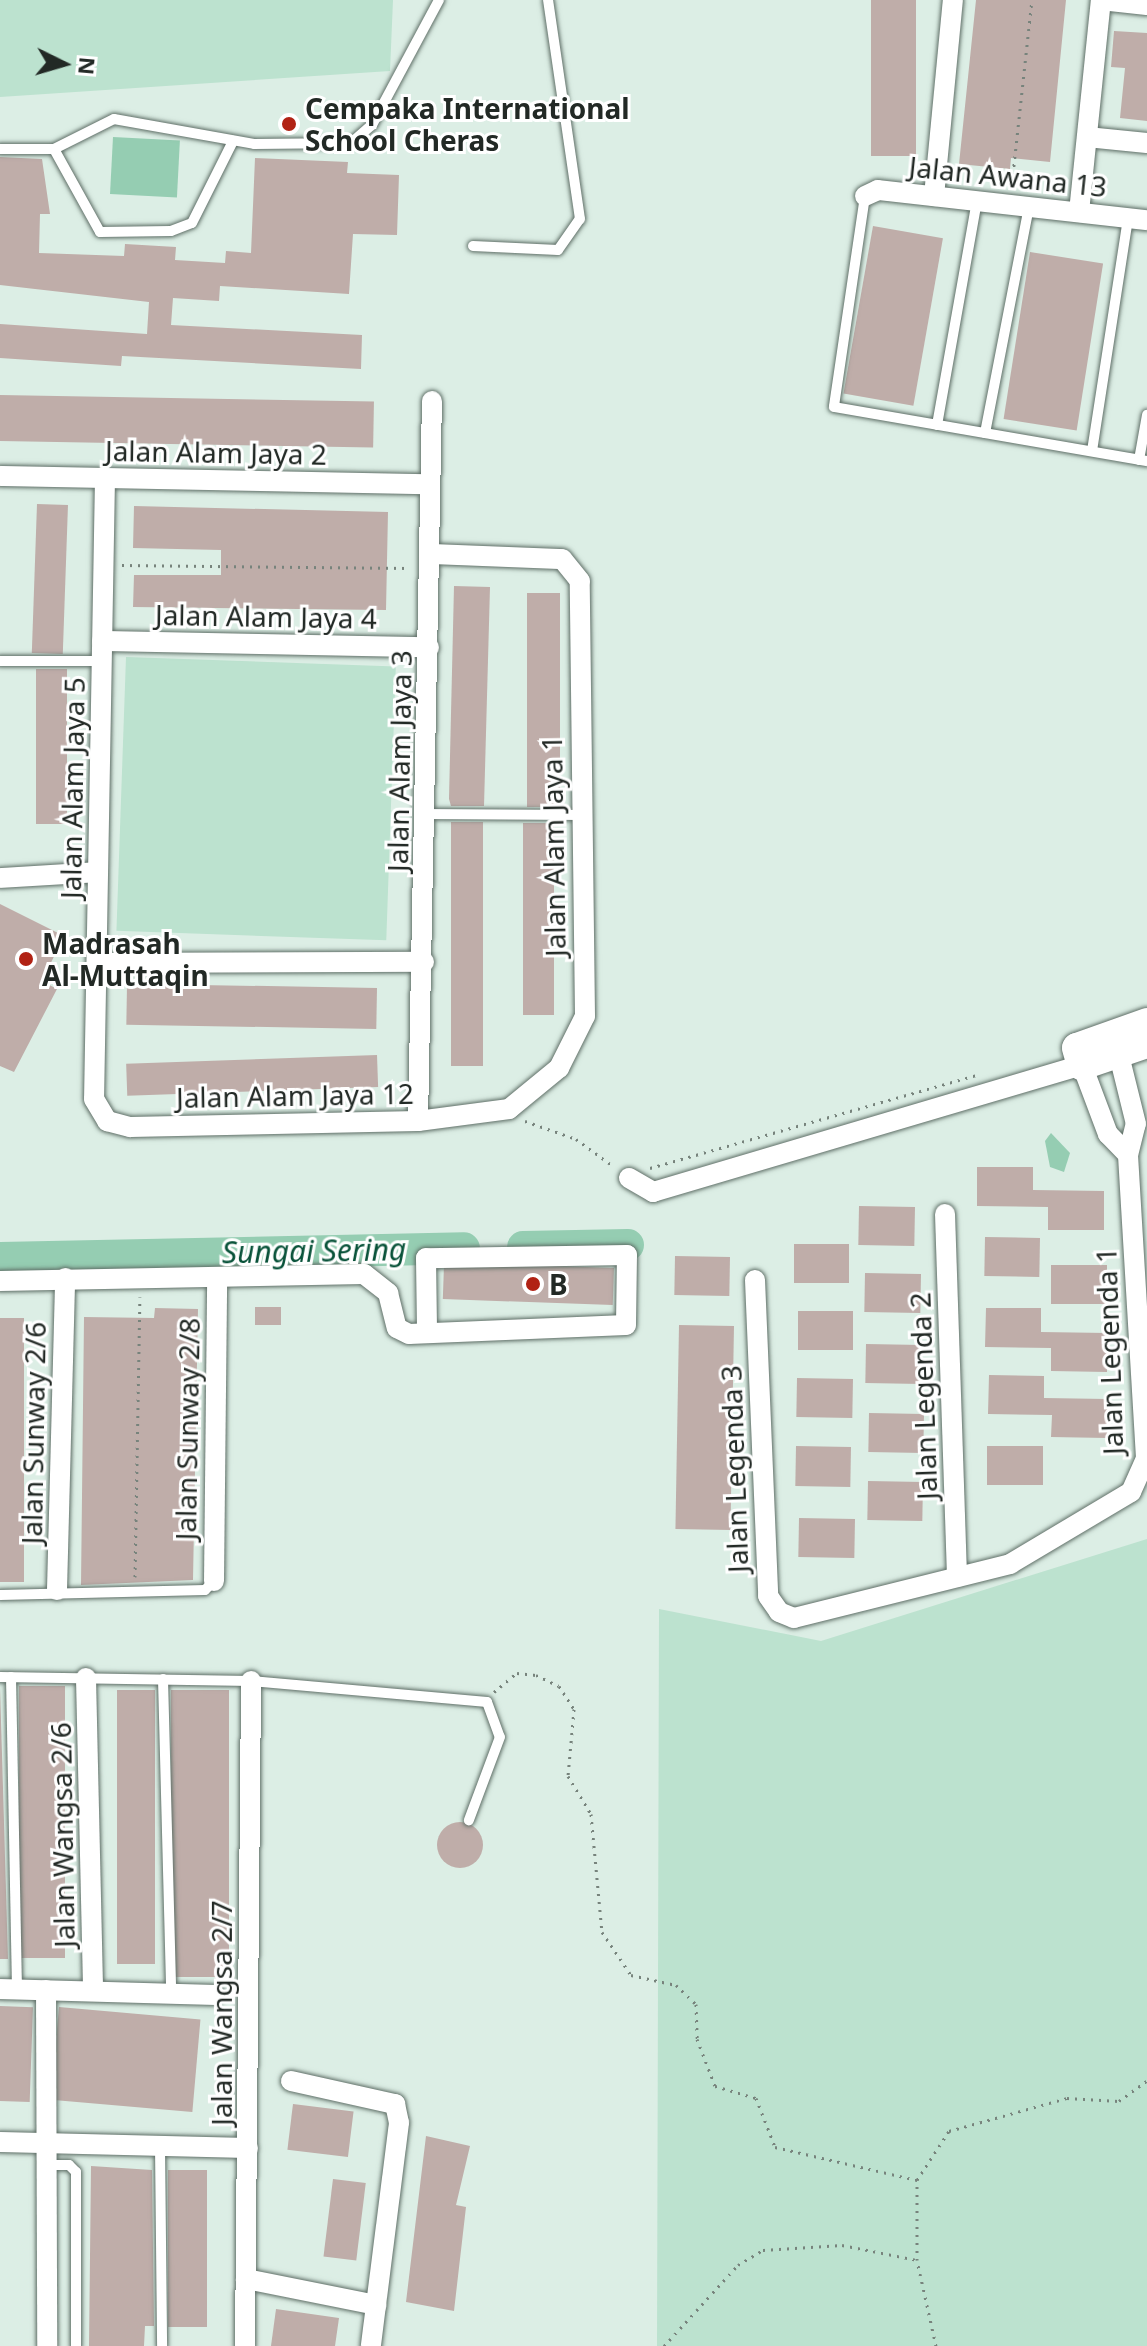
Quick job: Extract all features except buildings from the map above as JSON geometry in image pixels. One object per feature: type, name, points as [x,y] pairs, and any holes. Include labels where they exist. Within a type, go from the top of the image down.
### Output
[{"type":"street","points":[[934,196],[953,0]]},
{"type":"street","points":[[1079,212],[1101,0],[1147,5]]},
{"type":"street","points":[[1087,137],[1147,143]]},
{"type":"street","name":"Jalan Awana 13","points":[[865,196],[878,190],[1138,219]]},
{"type":"street","name":"Jalan Alam Jaya 3","points":[[418,1121],[424,962],[432,401]]},
{"type":"street","name":"Jalan Alam Jaya 2","points":[[0,476],[430,484]]},
{"type":"street","name":"Jalan Alam Jaya 5","points":[[94,1099],[105,478]]},
{"type":"street","name":"Jalan Alam Jaya 1","points":[[430,561],[562,559],[580,581],[579,815],[585,1016],[559,1068],[509,1109]]},
{"type":"street","name":"Jalan Alam Jaya 4","points":[[102,651],[429,647]]},
{"type":"street","points":[[0,878],[98,872]]},
{"type":"street","points":[[97,963],[424,962]]},
{"type":"street","points":[[629,1178],[653,1192],[671,1187],[1126,1043],[1147,1023]]},
{"type":"street","name":"Jalan Legenda 1","points":[[957,1577],[1010,1564],[1131,1492],[1146,1458],[1128,1155],[1136,1124],[1126,1043]]},
{"type":"street","points":[[1080,1057],[1108,1134],[1128,1155]]},
{"type":"street","name":"Jalan Alam Jaya 12","points":[[94,1099],[107,1121],[130,1127],[418,1121],[509,1109]]},
{"type":"street","name":"Jalan Legenda 2","points":[[945,1214],[957,1577]]},
{"type":"street","points":[[0,1281],[364,1274],[388,1293],[397,1328],[427,1332],[626,1325],[627,1255],[426,1258],[427,1332]]},
{"type":"street","name":"Jalan Sunway 2/8","points":[[214,1581],[217,1277]]},
{"type":"street","name":"Jalan Sunway 2/6","points":[[57,1590],[65,1278]]},
{"type":"street","name":"Jalan Legenda 3","points":[[755,1280],[768,1596],[794,1618],[957,1577]]},
{"type":"street","name":"Jalan Wangsa 2/6","points":[[86,1678],[93,1991]]},
{"type":"street","name":"Jalan Wangsa 2/7","points":[[245,2346],[251,1681]]},
{"type":"street","points":[[9,1989],[215,1995]]},
{"type":"street","points":[[46,1990],[47,2346]]},
{"type":"street","points":[[291,2081],[395,2104],[399,2123],[371,2346]]},
{"type":"street","points":[[0,2142],[248,2148]]},
{"type":"street","points":[[246,2279],[376,2305]]},
{"type":"lane","points":[[0,149],[54,149],[114,119],[233,141],[351,143],[372,125],[439,0]]},
{"type":"lane","points":[[473,246],[558,250],[580,219],[548,0]]},
{"type":"lane","points":[[54,149],[100,232],[171,231],[192,223],[233,141]]},
{"type":"lane","points":[[865,196],[830,397],[834,407],[1143,460],[1147,415]]},
{"type":"lane","points":[[937,425],[977,201]]},
{"type":"lane","points":[[985,433],[1029,207]]},
{"type":"lane","points":[[1092,451],[1138,219]]},
{"type":"lane","points":[[0,661],[102,651]]},
{"type":"lane","points":[[426,814],[579,815]]},
{"type":"lane","points":[[0,1595],[57,1590],[205,1590],[214,1581]]},
{"type":"lane","points":[[9,1989],[5,1677],[251,1681],[487,1702],[500,1737],[469,1820]]},
{"type":"lane","points":[[163,1679],[171,1993]]},
{"type":"lane","points":[[160,2146],[162,2346]]},
{"type":"lane","points":[[47,2165],[76,2172],[76,2346]]},
{"type":"path","points":[[1013,174],[1032,0]]},
{"type":"path","points":[[103,565],[430,561]]},
{"type":"path","points":[[536,1129],[576,1139],[629,1178],[989,1071]]},
{"type":"path","points":[[135,1589],[141,1277]]},
{"type":"path","points":[[487,1702],[517,1673],[559,1686],[574,1709],[568,1776],[591,1814],[602,1932],[614,1959],[631,1975],[676,1985],[696,2004],[697,2039],[715,2086],[756,2098],[775,2147],[917,2180]]},
{"type":"path","points":[[936,2346],[917,2260],[917,2180],[949,2131],[1067,2098],[1119,2101],[1147,2081]]},
{"type":"path","points":[[664,2346],[738,2265],[763,2250],[842,2245],[917,2260]]},
{"type":"shaded area","points":[[0,0],[393,0],[390,71],[0,97]]},
{"type":"shaded area","points":[[113,137],[180,141],[177,197],[110,194]]},
{"type":"shaded area","points":[[126,657],[396,666],[386,940],[116,931]]},
{"type":"shaded area","points":[[1051,1133],[1070,1153],[1064,1172],[1050,1167],[1045,1141]]},
{"type":"shaded area","points":[[1147,1539],[1147,2346],[657,2346],[659,1609],[821,1641]]},
{"type":"waterway","name":"Sungai Sering","points":[[523,1247],[628,1245]]},
{"type":"waterway","name":"Sungai Sering","points":[[0,1258],[464,1248]]},
{"type":"place","name":"Cempaka International School Cheras","points":[[289,124]]},
{"type":"place","name":"Madrasah Al-Muttaqin","points":[[26,959]]},
{"type":"place","name":"B","points":[[533,1284]]}]
